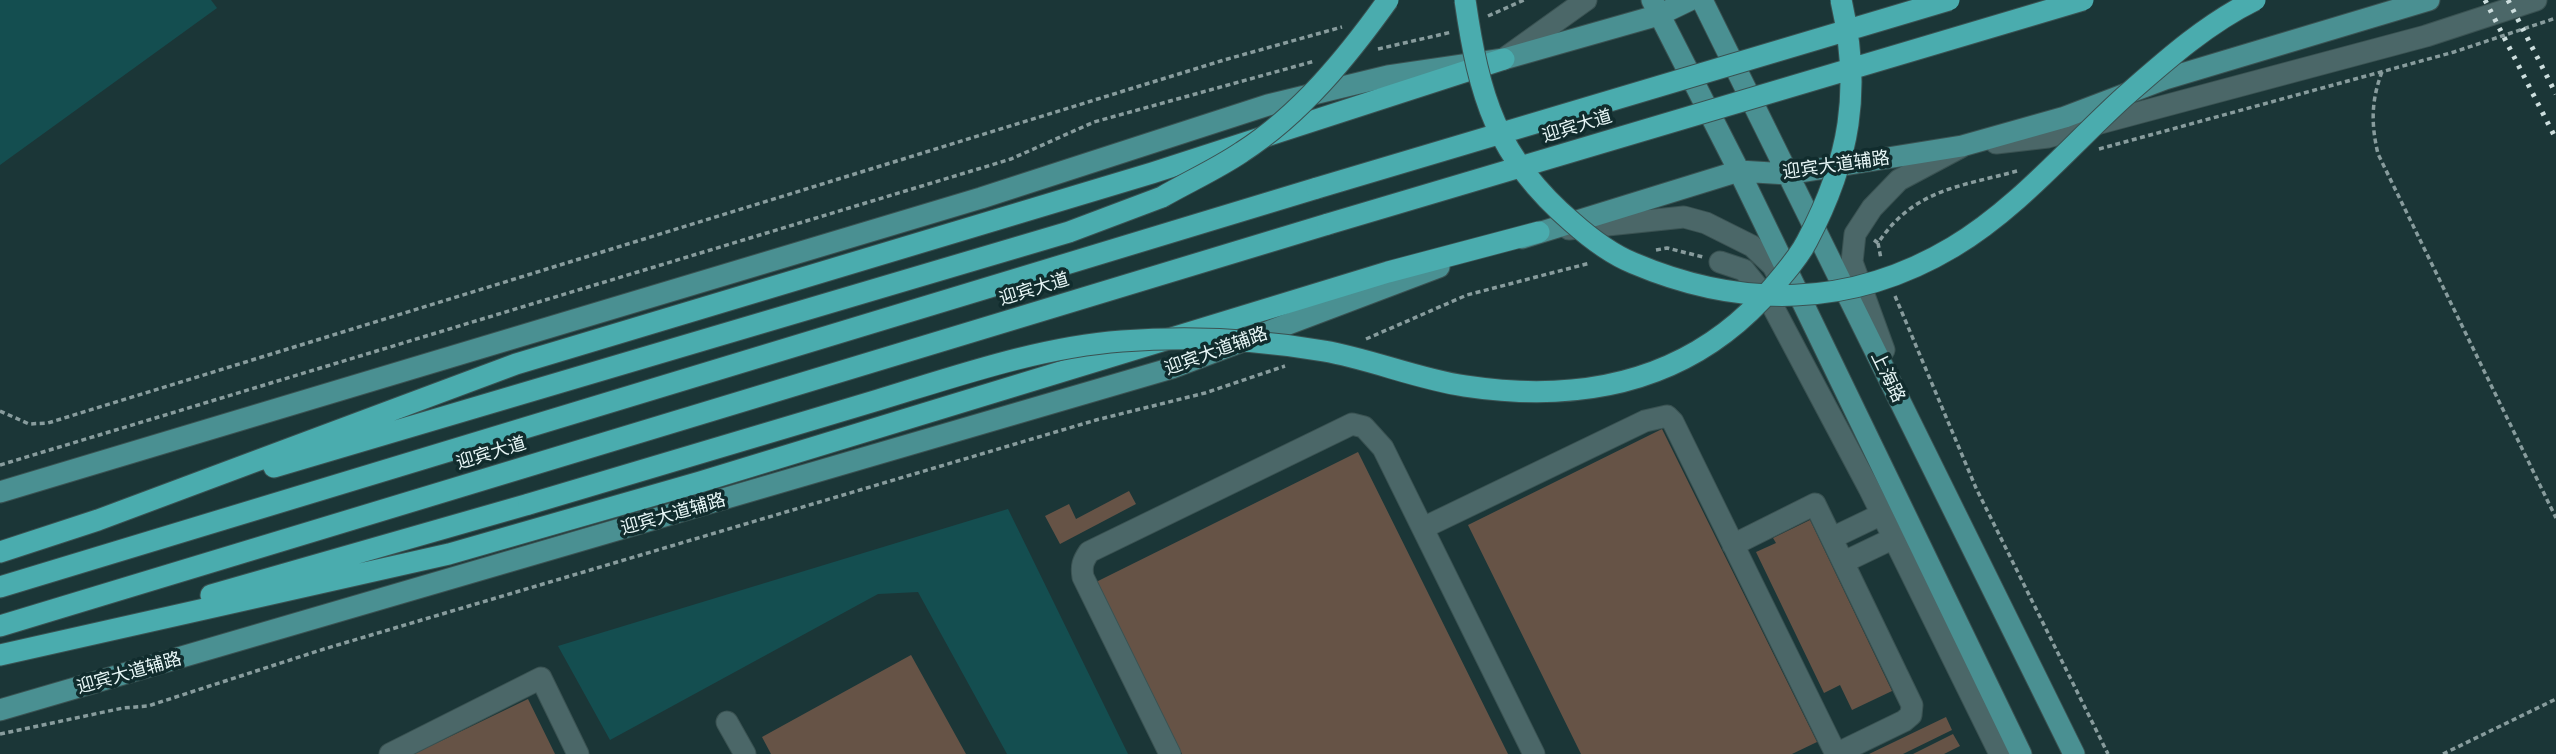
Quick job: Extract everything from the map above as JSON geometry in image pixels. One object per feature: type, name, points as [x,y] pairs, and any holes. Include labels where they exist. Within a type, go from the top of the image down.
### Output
[{"type":"highway","points":[[0,552],[98,520],[1056,236],[1162,197],[1243,152],[1275,126],[1329,76],[1388,0]]},
{"type":"highway","points":[[1465,0],[1474,61],[1503,142],[1538,193],[1579,229],[1618,257],[1670,279],[1735,294],[1818,296],[1884,281],[1954,247],[2015,200],[2173,54],[2231,12],[2255,0]]},
{"type":"highway","points":[[0,655],[529,504],[937,383],[1072,347],[1122,341],[1210,337],[1325,351],[1462,386],[1520,392],[1584,391],[1641,378],[1701,350],[1750,314],[1799,256],[1828,201],[1849,131],[1853,84],[1850,41],[1841,0]]},
{"type":"highway","name":"迎宾大道","points":[[0,587],[1317,188],[1949,0]]},
{"type":"highway","name":"迎宾大道","points":[[0,626],[1328,224],[2083,0]]},
{"type":"highway","points":[[98,520],[516,364],[1152,173],[1504,59]]},
{"type":"highway","points":[[0,655],[449,554],[700,482],[1388,272],[1539,232]]},
{"type":"main road","points":[[0,492],[981,198],[1268,105],[1388,76],[1504,59],[1655,7],[1690,0]]},
{"type":"main road","name":"上海路","points":[[1702,0],[2074,754]]},
{"type":"main road","name":"迎宾大道辅路","points":[[0,710],[1172,368],[1340,302],[1539,232],[1739,171],[1788,174],[1962,146],[2065,117],[2165,79],[2429,0]]},
{"type":"main road","points":[[1655,7],[1739,171],[1891,509],[2021,754]]},
{"type":"street","points":[[1504,59],[1586,0]]},
{"type":"street","points":[[1941,484],[1888,360],[1852,262],[1857,230],[1872,208],[1899,180],[1962,146],[2048,137],[2426,36],[2536,0]]},
{"type":"street","points":[[1539,232],[1684,217],[1706,223],[1752,246],[1773,266],[1813,341],[1891,509],[1894,538],[2000,754]]},
{"type":"street","points":[[1720,262],[1744,270],[1772,305],[1891,509]]},
{"type":"street","points":[[1423,528],[1645,421],[1667,416],[1673,422],[1733,545],[1836,754],[1904,721],[1910,715],[1912,705],[1815,504],[1733,545]]},
{"type":"street","points":[[1170,754],[1083,577],[1081,567],[1089,552],[1352,424],[1364,427],[1384,448],[1534,754]]},
{"type":"street","points":[[1832,538],[1891,509]]},
{"type":"street","points":[[1844,562],[1894,538]]},
{"type":"street","points":[[390,754],[541,678],[578,754]]},
{"type":"street","points":[[727,722],[745,754]]},
{"type":"path","points":[[1480,20],[1524,0]]},
{"type":"path","points":[[2095,150],[2382,72],[2556,18]]},
{"type":"path","points":[[0,411],[29,424],[48,423],[1211,64],[1342,27]]},
{"type":"path","points":[[1370,50],[1447,35],[1458,30]]},
{"type":"path","points":[[0,464],[1011,159],[1094,122],[1318,60]]},
{"type":"path","points":[[2382,72],[2373,102],[2372,121],[2378,154],[2556,518]]},
{"type":"path","points":[[1878,243],[1893,220],[1912,204],[1940,192],[2018,171]]},
{"type":"path","points":[[1857,230],[1878,243],[1884,268]]},
{"type":"path","points":[[1644,252],[1667,248],[1720,262]]},
{"type":"path","points":[[1364,340],[1467,295],[1596,261]]},
{"type":"path","points":[[1893,292],[1976,488],[2108,754]]},
{"type":"path","points":[[0,734],[122,708],[148,706],[324,649],[1082,424],[1205,393],[1298,362]]},
{"type":"path","points":[[2443,754],[2556,699]]},
{"type":"shaded area","points":[[0,0],[211,0],[217,8],[0,165]]},
{"type":"shaded area","points":[[1008,509],[1128,754],[1007,754],[918,592],[878,594],[610,740],[558,646]]},
{"type":"building","points":[[1662,429],[1817,742],[1792,754],[1581,754],[1468,525]]},
{"type":"building","points":[[1358,452],[1508,754],[1182,754],[1096,582]]},
{"type":"building","points":[[1129,491],[1136,504],[1060,544],[1045,516],[1069,504],[1076,519]]},
{"type":"building","points":[[1810,520],[1892,691],[1852,710],[1840,685],[1824,693],[1756,552],[1776,543],[1773,538]]},
{"type":"building","points":[[911,655],[966,754],[771,754],[762,737]]},
{"type":"building","points":[[528,699],[555,754],[414,754]]},
{"type":"building","points":[[1946,717],[1952,730],[1903,754],[1869,754]]},
{"type":"building","points":[[1953,734],[1960,746],[1944,754],[1913,754]]},
{"type":"railway","points":[[2485,0],[2556,139]]},
{"type":"railway","points":[[2508,0],[2556,94]]}]
